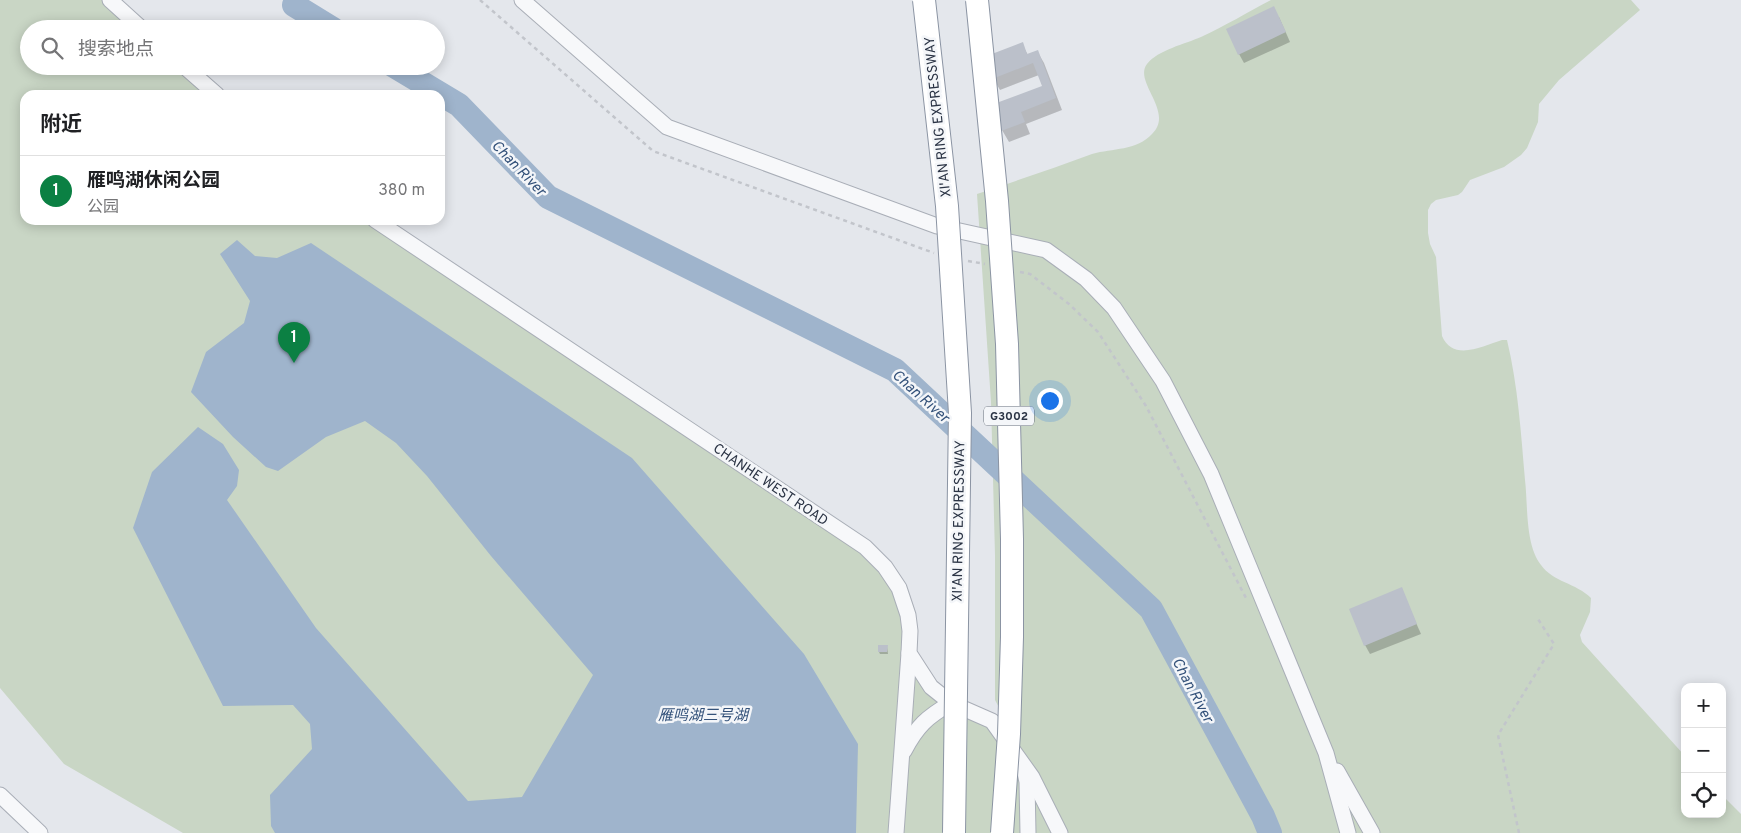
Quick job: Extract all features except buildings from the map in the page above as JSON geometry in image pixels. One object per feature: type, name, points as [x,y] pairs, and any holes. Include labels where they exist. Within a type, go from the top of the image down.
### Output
[{"type":"highway","name":"XI'AN RING EXPRESSWAY","points":[[924,0],[947,206],[960,413],[954,833]]},
{"type":"highway","name":"G3002","points":[[977,0],[997,202],[1007,344],[1012,538],[1012,637],[1009,734],[1002,833]]},
{"type":"street","points":[[110,0],[132,20]]},
{"type":"street","points":[[522,0],[667,126],[937,226],[1046,250],[1086,280],[1114,308],[1162,381],[1184,421],[1210,474],[1326,752],[1372,833]]},
{"type":"street","points":[[194,75],[211,90]]},
{"type":"street","name":"CHANHE WEST ROAD","points":[[382,225],[865,547],[885,567],[899,588],[908,615],[910,631],[896,833]]},
{"type":"street","points":[[909,653],[931,687],[951,703],[992,721],[1032,777],[1060,833]]},
{"type":"street","points":[[902,756],[915,730],[936,712],[951,703]]},
{"type":"street","points":[[1326,752],[1348,833]]},
{"type":"street","points":[[1022,761],[1027,782],[1028,833]]},
{"type":"street","points":[[0,794],[40,833]]},
{"type":"street","points":[[898,813],[903,833]]},
{"type":"path","points":[[927,252],[936,254]]},
{"type":"path","points":[[964,260],[992,266]]},
{"type":"path","points":[[1011,270],[1030,274],[1070,304],[1098,332],[1146,406],[1249,604]]},
{"type":"path","points":[[1519,833],[1498,734],[1554,644],[1538,619]]},
{"type":"green space","points":[[0,0],[110,0],[132,20],[20,20],[20,75],[194,75],[211,90],[20,90],[20,225],[382,225],[865,547],[899,588],[909,653],[931,687],[992,721],[1060,833],[183,833],[64,764],[0,688]]},
{"type":"green space","points":[[1271,0],[1631,0],[1640,10],[1559,80],[1539,104],[1538,122],[1527,148],[1521,155],[1504,167],[1470,180],[1458,195],[1436,200],[1431,204],[1428,210],[1428,233],[1430,244],[1436,257],[1442,336],[1447,344],[1453,348],[1469,350],[1507,340],[1519,410],[1528,524],[1532,547],[1536,557],[1546,571],[1579,589],[1591,598],[1590,612],[1580,635],[1582,642],[1681,752],[1681,818],[1726,818],[1726,799],[1741,814],[1741,833],[1065,833],[995,700],[995,555],[991,402],[977,194],[1092,154],[1132,146],[1146,139],[1158,125],[1159,116],[1145,79],[1144,71],[1147,64],[1165,51],[1210,33]]},
{"type":"water","name":"雁鸣湖三号湖","points":[[237,240],[255,256],[277,258],[311,243],[632,458],[804,654],[858,744],[856,833],[275,833],[271,826],[270,795],[312,749],[310,724],[293,705],[223,706],[133,528],[152,472],[198,427],[223,444],[239,470],[237,486],[227,500],[316,628],[468,801],[522,797],[593,675],[491,556],[427,476],[396,443],[365,421],[326,437],[278,471],[266,467],[233,437],[191,392],[206,352],[244,323],[250,301],[220,254]]},
{"type":"waterway","name":"Chan River","points":[[294,5],[318,20]]},
{"type":"waterway","name":"Chan River","points":[[409,75],[434,90]]},
{"type":"waterway","name":"Chan River","points":[[445,97],[459,105],[548,197],[895,370],[1151,609],[1263,816],[1270,833]]},
{"type":"place","name":"雁鸣湖休闲公园","points":[[294,363]]}]
